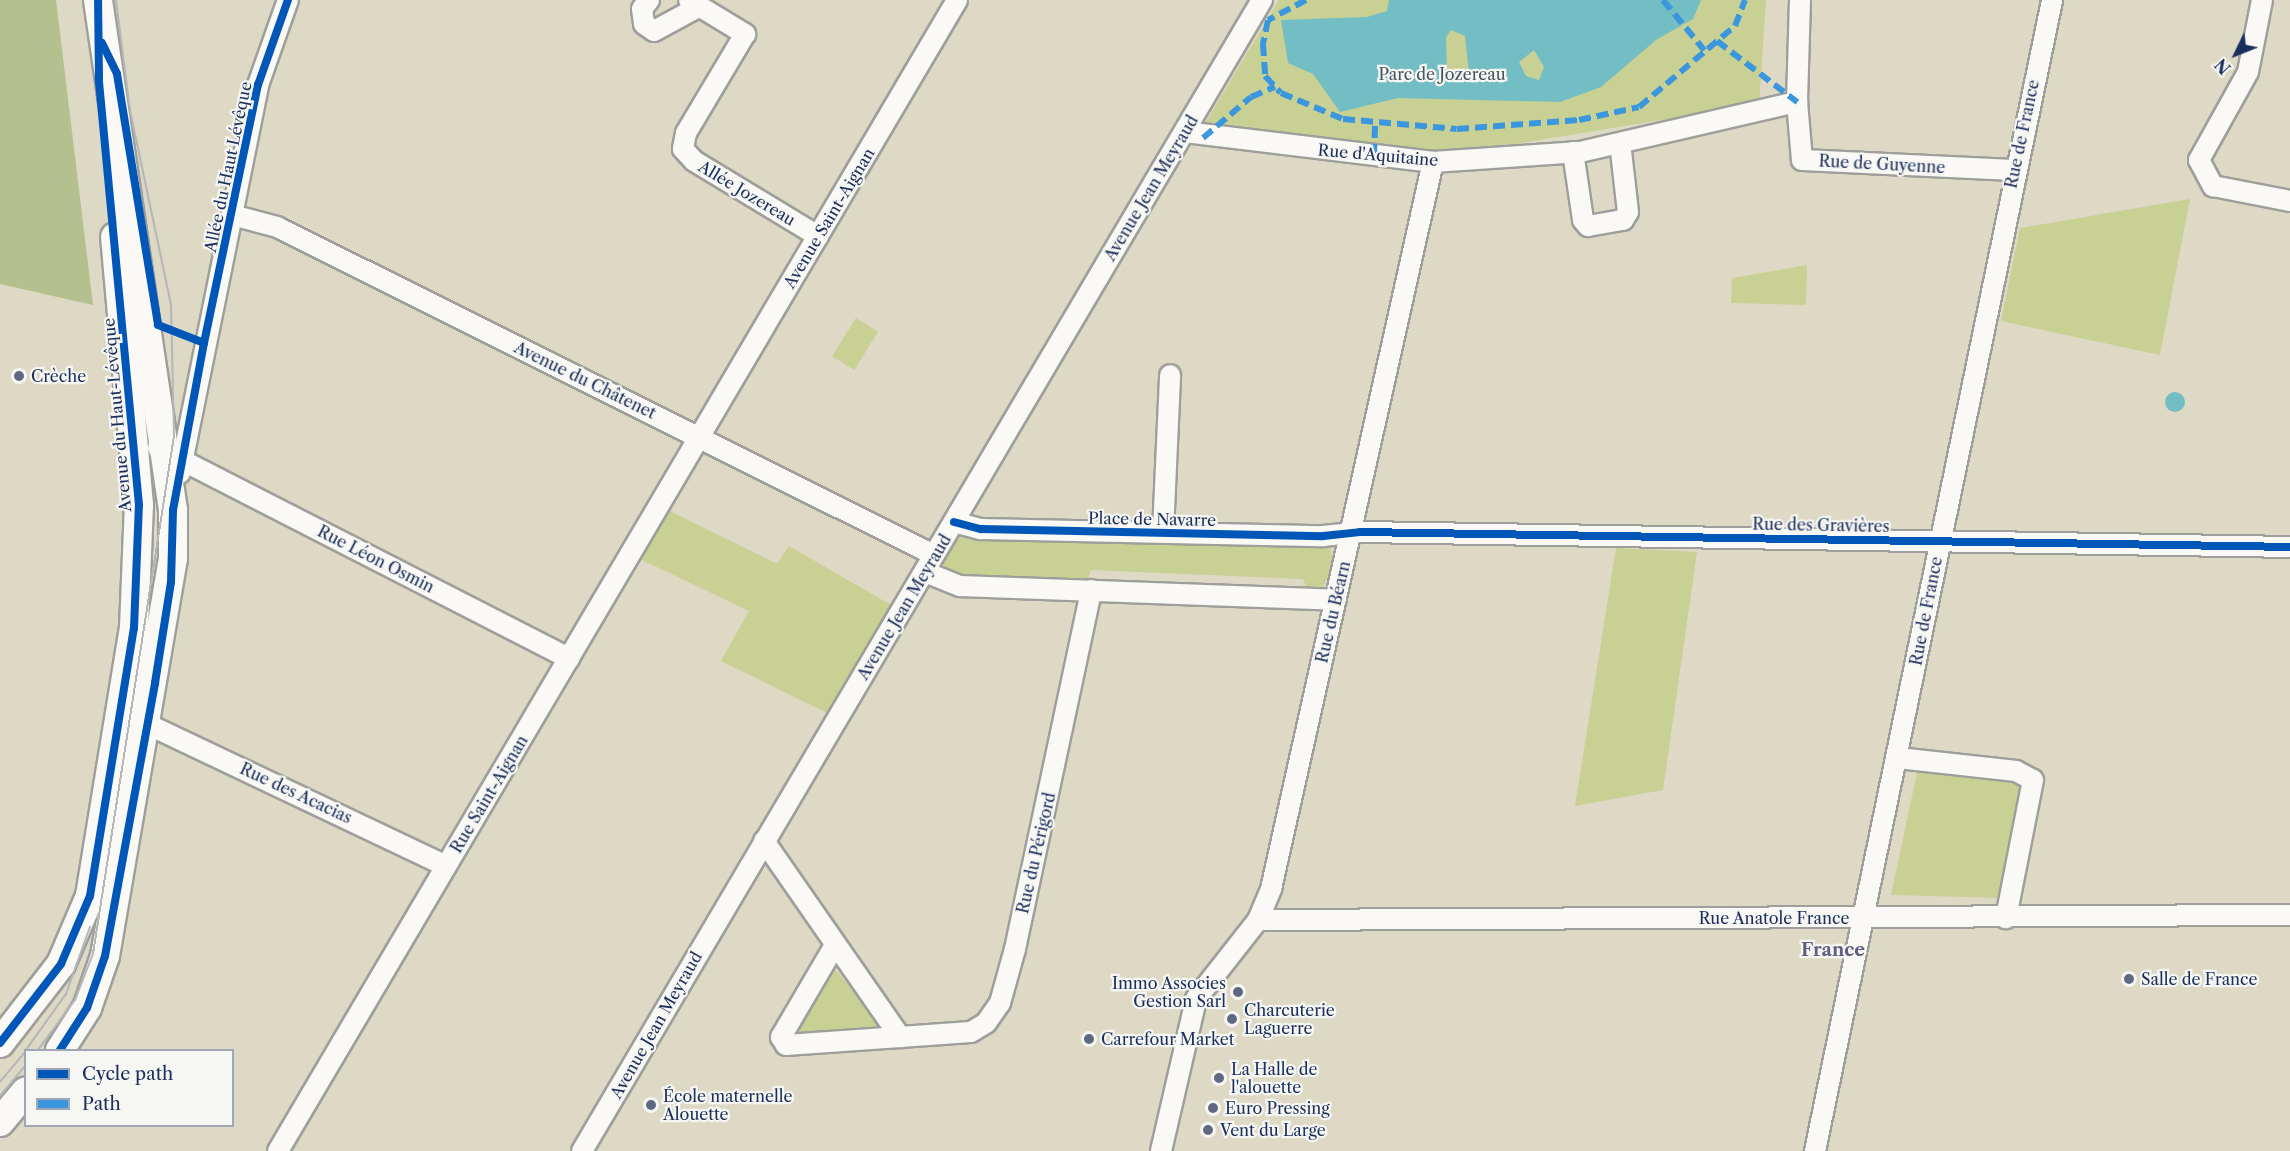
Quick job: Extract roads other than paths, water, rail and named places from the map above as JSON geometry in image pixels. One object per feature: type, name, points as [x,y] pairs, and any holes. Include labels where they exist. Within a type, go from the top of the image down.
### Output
[{"type":"main road","points":[[61,1049],[99,980],[171,582],[173,457],[102,44],[98,0]]},
{"type":"main road","name":"Avenue du Haut-Lévêque","points":[[0,1043],[48,984],[71,943],[93,887],[109,800],[134,628],[140,541],[123,318],[99,78],[102,44]]},
{"type":"main road","points":[[0,1122],[24,1093]]},
{"type":"street","name":"Allée du Haut Lévêque","points":[[173,457],[204,343],[258,85],[288,0]]},
{"type":"street","name":"Allée Jozereau","points":[[649,0],[642,9],[644,24],[654,31],[695,3],[745,34],[686,133],[683,149],[694,161],[818,236]]},
{"type":"street","name":"Avenue Saint-Aignan","points":[[700,437],[957,0]]},
{"type":"street","name":"Avenue Jean Meyraud","points":[[582,1151],[1262,0]]},
{"type":"street","name":"Rue de Guyenne","points":[[1800,0],[1797,102],[1802,160],[2014,170]]},
{"type":"street","name":"Rue de France","points":[[1815,1151],[1898,758],[2014,170],[2052,0]]},
{"type":"street","points":[[2262,0],[2248,72],[2199,160],[2213,186],[2290,201]]},
{"type":"street","name":"Rue d'Aquitaine","points":[[1185,132],[1433,162],[1573,152],[1797,102]]},
{"type":"street","points":[[1573,152],[1583,220],[1588,226],[1623,220],[1628,212],[1620,143]]},
{"type":"street","name":"Rue du Béarn","points":[[1161,1151],[1196,999],[1258,920],[1271,890],[1433,162]]},
{"type":"street","name":"Avenue du Châtenet","points":[[232,215],[277,227],[700,437],[930,563]]},
{"type":"street","points":[[123,318],[151,437],[173,457]]},
{"type":"street","points":[[1163,532],[1170,375]]},
{"type":"street","name":"Rue Saint-Aignan","points":[[278,1151],[700,437]]},
{"type":"street","name":"Rue Léon Osmin","points":[[173,457],[569,658]]},
{"type":"street","name":"Place de Navarre","points":[[954,522],[981,529],[1351,533]]},
{"type":"street","name":"Rue des Gravières","points":[[1351,533],[2290,547]]},
{"type":"street","points":[[930,563],[960,586],[1336,600]]},
{"type":"street","name":"Rue du Périgord","points":[[835,945],[781,1037],[786,1045],[970,1032],[986,1023],[1000,1003],[1091,590]]},
{"type":"street","name":"Rue des Acacias","points":[[145,723],[446,866]]},
{"type":"street","points":[[1898,758],[2016,771],[2033,780],[2006,918]]},
{"type":"street","points":[[764,841],[900,1037]]},
{"type":"street","name":"Rue Anatole France","points":[[1258,920],[2290,915]]},
{"type":"water","points":[[1389,0],[1701,0],[1693,19],[1656,40],[1601,87],[1560,102],[1398,98],[1340,112],[1313,74],[1288,63],[1281,20],[1367,17],[1387,11]],"holes":[[[1451,30],[1465,36],[1469,72],[1463,79],[1447,73],[1446,37]],[[1534,50],[1544,67],[1539,80],[1526,76],[1519,62]]]},
{"type":"water","points":[[2171,392],[2179,392],[2185,398],[2185,406],[2179,412],[2171,412],[2165,406],[2165,398]]},
{"type":"tram line","points":[[39,1049],[75,1000],[93,954],[174,436],[171,305],[130,111],[116,0]]},
{"type":"tram line","points":[[27,1049],[66,994],[90,927]]},
{"type":"tram line","points":[[0,1082],[24,1053]]},
{"type":"tram line","points":[[0,1096],[24,1067]]},
{"type":"place","name":"Crèche","points":[[19,376]]},
{"type":"place","name":"Salle de France","points":[[2129,979]]},
{"type":"place","name":"Immo Associes Gestion Sarl","points":[[1238,992]]},
{"type":"place","name":"Charcuterie Laguerre","points":[[1232,1019]]},
{"type":"place","name":"Carrefour Market","points":[[1089,1039]]},
{"type":"place","name":"La Halle de l'alouette","points":[[1219,1078]]},
{"type":"place","name":"École maternelle Alouette","points":[[651,1105]]},
{"type":"place","name":"Euro Pressing","points":[[1213,1108]]},
{"type":"place","name":"Vent du Large","points":[[1208,1130]]},
{"type":"district","name":"France","points":[[1833,950]]},
{"type":"park label","name":"Parc de Jozereau","points":[[1442,74]]}]
